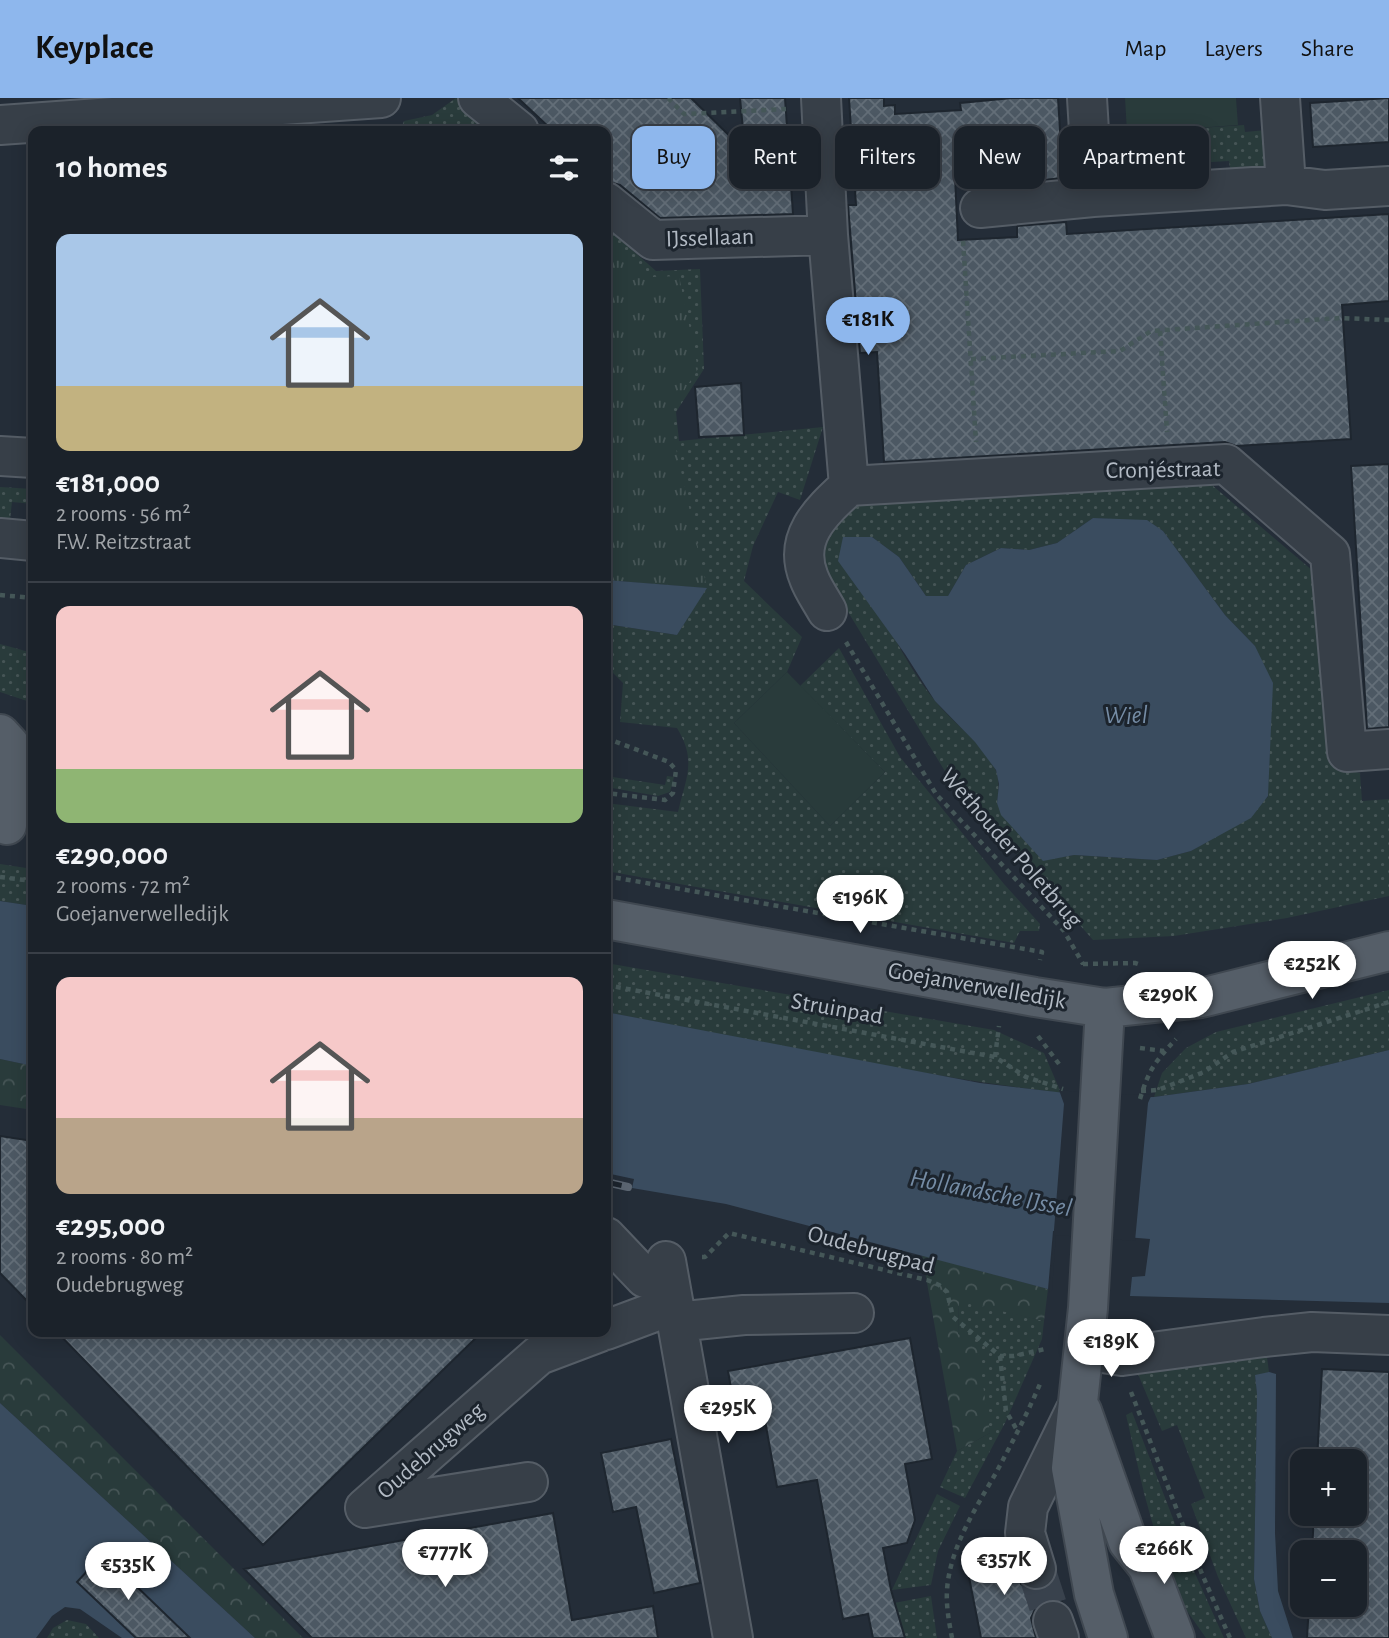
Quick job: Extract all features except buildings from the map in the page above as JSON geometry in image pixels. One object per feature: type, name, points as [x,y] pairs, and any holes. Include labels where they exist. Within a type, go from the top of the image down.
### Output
[{"type":"main road","points":[[13,826],[16,751]]},
{"type":"main road","name":"Goejanverwelledijk","points":[[611,920],[1035,998],[1105,1008],[1201,998],[1389,951]]},
{"type":"main road","points":[[1105,1008],[1088,1308],[1068,1349],[1079,1402],[1128,1542],[1128,1575],[1151,1638]]},
{"type":"main road","points":[[1079,1402],[1070,1468],[1094,1594],[1108,1638]]},
{"type":"main road","points":[[1128,1542],[1148,1567],[1175,1638]]},
{"type":"street","points":[[0,125],[381,98]]},
{"type":"street","points":[[478,98],[513,126]]},
{"type":"street","points":[[1087,98],[1093,197]]},
{"type":"street","points":[[1280,98],[1286,185]]},
{"type":"street","points":[[821,102],[828,235],[849,486],[813,523],[804,545],[808,576],[827,611]]},
{"type":"street","points":[[980,208],[1093,197],[1286,185],[1325,190],[1389,186]]},
{"type":"street","name":"IJssellaan","points":[[611,206],[653,240],[828,235]]},
{"type":"street","points":[[0,456],[28,458]]},
{"type":"street","name":"Cronjéstraat","points":[[849,486],[1226,464],[1330,554],[1347,752],[1389,749]]},
{"type":"street","points":[[0,538],[28,541]]},
{"type":"street","points":[[611,1242],[645,1278],[671,1292],[744,1315],[854,1313]]},
{"type":"street","points":[[611,1327],[671,1292]]},
{"type":"street","points":[[671,1292],[733,1638]]},
{"type":"street","points":[[1068,1349],[1122,1356],[1312,1332],[1389,1335]]},
{"type":"street","name":"Oudebrugweg","points":[[528,1482],[365,1508],[539,1355],[587,1337]]},
{"type":"street","points":[[1036,1569],[1025,1533],[1028,1507],[1079,1402]]},
{"type":"path","points":[[668,98],[684,114],[821,102]]},
{"type":"path","points":[[979,478],[962,219],[980,208]]},
{"type":"path","points":[[971,359],[1119,351],[1150,331],[1340,318],[1389,320]]},
{"type":"path","points":[[1160,331],[1169,467]]},
{"type":"path","points":[[0,595],[28,598]]},
{"type":"path","name":"Wethouder Poletbrug","points":[[827,611],[936,794],[1064,931],[1083,964]]},
{"type":"path","points":[[611,740],[669,762],[677,770],[673,793],[665,800],[611,794]]},
{"type":"path","points":[[0,877],[28,880]]},
{"type":"path","points":[[611,877],[1042,952],[1040,965]]},
{"type":"path","name":"Goejanverwelledijk","points":[[1083,964],[1135,963]]},
{"type":"path","name":"Struinpad","points":[[611,986],[995,1057],[1026,1077],[1056,1087]]},
{"type":"path","points":[[1158,1090],[1204,1072],[1233,1052],[1389,1002]]},
{"type":"path","points":[[995,1057],[999,1026]]},
{"type":"path","points":[[1041,1040],[1062,1065]]},
{"type":"path","points":[[1147,1073],[1172,1044]]},
{"type":"path","name":"Oudebrugpad","points":[[729,1233],[939,1285],[947,1292],[953,1317],[1000,1356]]},
{"type":"path","points":[[1018,1433],[1006,1411],[1000,1356],[1068,1349]]},
{"type":"path","points":[[952,1638],[947,1613],[947,1589],[953,1559],[967,1526],[1018,1433],[1042,1380]]},
{"type":"path","points":[[1133,1398],[1230,1638]]},
{"type":"green space","points":[[456,98],[489,126],[402,126],[404,121],[432,115]]},
{"type":"green space","points":[[1125,98],[1236,98],[1238,125],[1127,126]]},
{"type":"green space","points":[[1244,125],[1245,132],[1266,130],[1268,163],[1259,172],[1231,175],[1229,161],[1209,162],[1209,127]]},
{"type":"green space","points":[[611,231],[656,271],[700,269],[704,369],[676,412],[679,441],[823,427],[800,500],[778,492],[753,546],[744,581],[802,637],[787,672],[734,723],[830,826],[885,772],[800,686],[839,648],[900,757],[1040,924],[1039,931],[1020,931],[1014,943],[611,872],[611,804],[678,812],[688,760],[687,750],[677,728],[620,722],[623,683],[611,671],[611,625],[677,635],[706,588],[611,580]]},
{"type":"green space","points":[[611,241],[653,277],[679,276],[698,369],[671,411],[675,444],[707,588],[611,580]]},
{"type":"green space","points":[[1206,480],[1313,571],[1342,769],[1360,773],[1362,801],[1389,799],[1389,896],[1287,918],[1174,936],[1093,940],[946,773],[842,602],[822,562],[827,526],[840,513],[860,504]],"holes":[[[1093,518],[1147,521],[1163,531],[1225,615],[1255,646],[1268,764],[1268,797],[1215,837],[1191,851],[1157,860],[1074,855],[1043,860],[997,803],[998,779],[991,761],[936,702],[910,665],[843,537],[872,537],[899,557],[926,596],[948,596],[966,565],[1001,548],[1029,550],[1057,543]]]},
{"type":"green space","points":[[0,487],[28,489],[28,504],[12,502],[9,529],[0,526]]},
{"type":"green space","points":[[0,644],[28,652],[28,701],[0,692]]},
{"type":"green space","points":[[787,672],[885,772],[830,826],[734,723]]},
{"type":"green space","points":[[667,776],[674,777],[670,792],[658,796],[611,788],[611,777],[665,785]]},
{"type":"green space","points":[[0,864],[28,868],[28,905],[0,901]]},
{"type":"green space","points":[[611,964],[994,1030],[1044,1053],[1061,1093],[890,1067],[611,1013]]},
{"type":"green space","points":[[1389,990],[1389,1050],[1248,1084],[1154,1097],[1162,1073],[1186,1048],[1216,1032]]},
{"type":"green space","points":[[0,1059],[28,1065],[28,1109],[0,1105]]},
{"type":"green space","points":[[922,1255],[1048,1289],[1044,1321],[959,1301],[958,1334],[977,1343],[990,1433],[957,1451]]},
{"type":"green space","points":[[959,1300],[1044,1321],[1042,1339],[1005,1423],[965,1498],[940,1487],[957,1451],[990,1433],[958,1334]]},
{"type":"green space","points":[[0,1335],[303,1638],[255,1638],[0,1403]]},
{"type":"green space","points":[[1266,1350],[1269,1372],[1255,1376],[1254,1579],[1260,1611],[1272,1638],[1246,1638],[1218,1577],[1191,1504],[1205,1498],[1177,1425],[1162,1431],[1135,1367]]},
{"type":"green space","points":[[1132,1412],[1189,1560],[1224,1638],[1206,1638],[1173,1591],[1144,1493],[1126,1415]]},
{"type":"green space","points":[[937,1494],[960,1506],[938,1551],[931,1585],[892,1590]]},
{"type":"green space","points":[[931,1596],[937,1638],[904,1638],[894,1603]]},
{"type":"green space","points":[[67,1620],[86,1624],[99,1638],[47,1638],[53,1628]]},
{"type":"water","name":"Wiel","points":[[1093,518],[1147,520],[1163,531],[1225,615],[1255,646],[1273,683],[1268,796],[1251,818],[1191,851],[1157,860],[1074,855],[1043,861],[1001,815],[997,803],[999,784],[996,770],[975,742],[935,701],[905,654],[838,561],[843,537],[872,537],[899,557],[926,596],[948,596],[966,565],[1001,548],[1029,550],[1057,543]]},
{"type":"water","points":[[611,580],[707,588],[677,635],[611,625]]},
{"type":"water","points":[[0,901],[28,905],[28,1065],[0,1059]]},
{"type":"water","name":"Hollandsche IJssel","points":[[611,1013],[980,1083],[1108,1098],[1154,1097],[1248,1084],[1389,1050],[1389,1303],[1130,1296],[1132,1277],[1145,1276],[1150,1239],[1053,1231],[1048,1289],[726,1204],[632,1188],[634,1179],[611,1174]]},
{"type":"water","points":[[1269,1372],[1276,1374],[1275,1533],[1278,1591],[1293,1638],[1272,1638],[1260,1611],[1254,1579],[1255,1375]]},
{"type":"water","points":[[0,1403],[255,1638],[122,1638],[80,1609],[65,1607],[52,1616],[36,1638],[0,1638]]},
{"type":"pier","points":[[1059,1090],[1108,1095],[1152,1094],[1148,1103],[1135,1241],[1056,1235],[1052,1290],[1049,1293],[1064,1104]]},
{"type":"tunnel","points":[[1036,1569],[1053,1621]]},
{"type":"railway","points":[[611,1183],[628,1187]]}]
